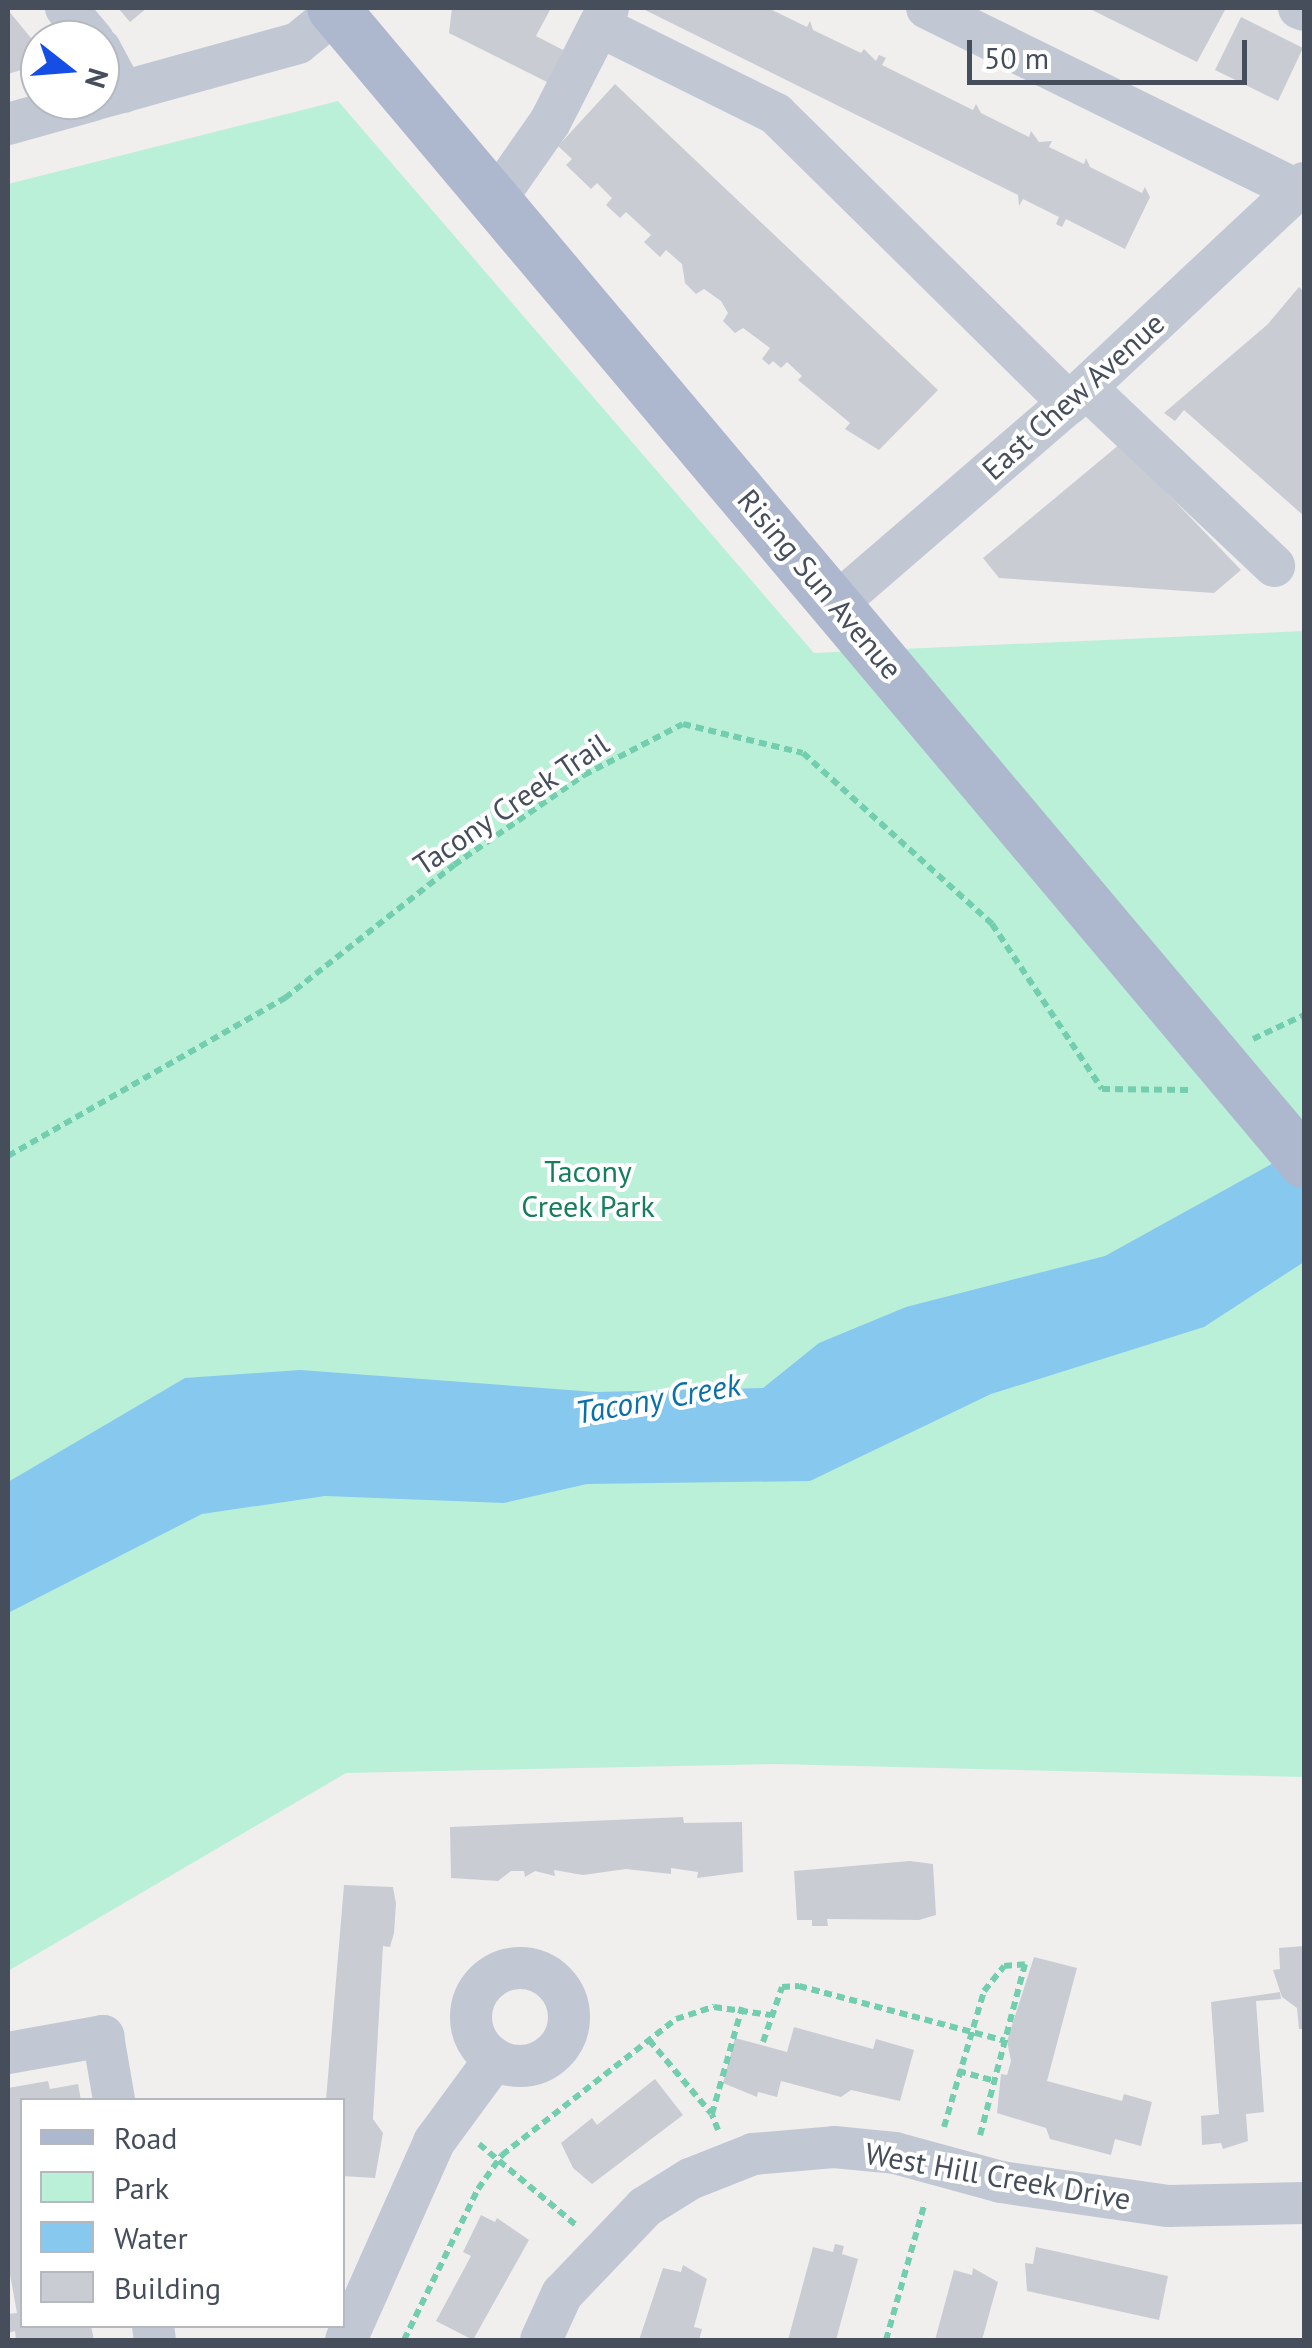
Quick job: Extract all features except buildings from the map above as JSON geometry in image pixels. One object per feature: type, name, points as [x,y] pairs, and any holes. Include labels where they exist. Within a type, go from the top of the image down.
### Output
[{"type":"main road","name":"Rising Sun Avenue","points":[[337,9],[1304,1162]]},
{"type":"street","points":[[927,8],[1302,187]]},
{"type":"street","points":[[120,93],[298,43],[337,9]]},
{"type":"street","points":[[496,199],[550,122],[603,17],[776,114],[1077,395],[1274,566]]},
{"type":"street","name":"East Chew Avenue","points":[[837,603],[1077,395],[1302,187]]},
{"type":"street","points":[[8,2053],[103,2036],[114,2098]]},
{"type":"street","points":[[346,2340],[434,2142],[496,2059]]},
{"type":"street","name":"West Hill Creek Drive","points":[[541,2340],[562,2294],[645,2208],[690,2179],[753,2154],[834,2147],[895,2153],[1001,2182],[1168,2206],[1304,2203]]},
{"type":"path","name":"Tacony Creek Trail","points":[[8,1156],[285,998],[536,809],[682,724],[804,753],[992,924],[1102,1088],[1169,1094],[1191,1088]]},
{"type":"path","points":[[1249,1042],[1263,1029],[1304,1015]]},
{"type":"path","points":[[942,2136],[968,2032],[984,1991],[1004,1966],[1025,1964],[977,2146]]},
{"type":"path","points":[[763,2042],[782,1987],[799,1986],[1005,2041]]},
{"type":"path","points":[[712,2114],[742,2006]]},
{"type":"path","points":[[404,2340],[498,2161],[676,2019],[742,2006],[770,2015]]},
{"type":"path","points":[[649,2040],[712,2114],[722,2142]]},
{"type":"path","points":[[958,2071],[995,2081]]},
{"type":"path","points":[[469,2136],[581,2230]]},
{"type":"path","points":[[886,2340],[930,2182]]},
{"type":"green space","name":"Tacony Creek Park","points":[[338,101],[814,653],[1304,631],[1304,1777],[775,1764],[346,1773],[8,1971],[8,184]]},
{"type":"water","name":"Tacony Creek","points":[[1304,1146],[1304,1262],[1204,1327],[991,1394],[810,1481],[587,1484],[504,1503],[325,1496],[202,1514],[8,1613],[8,1482],[185,1378],[300,1370],[596,1392],[763,1388],[819,1343],[906,1307],[1105,1256]]}]
